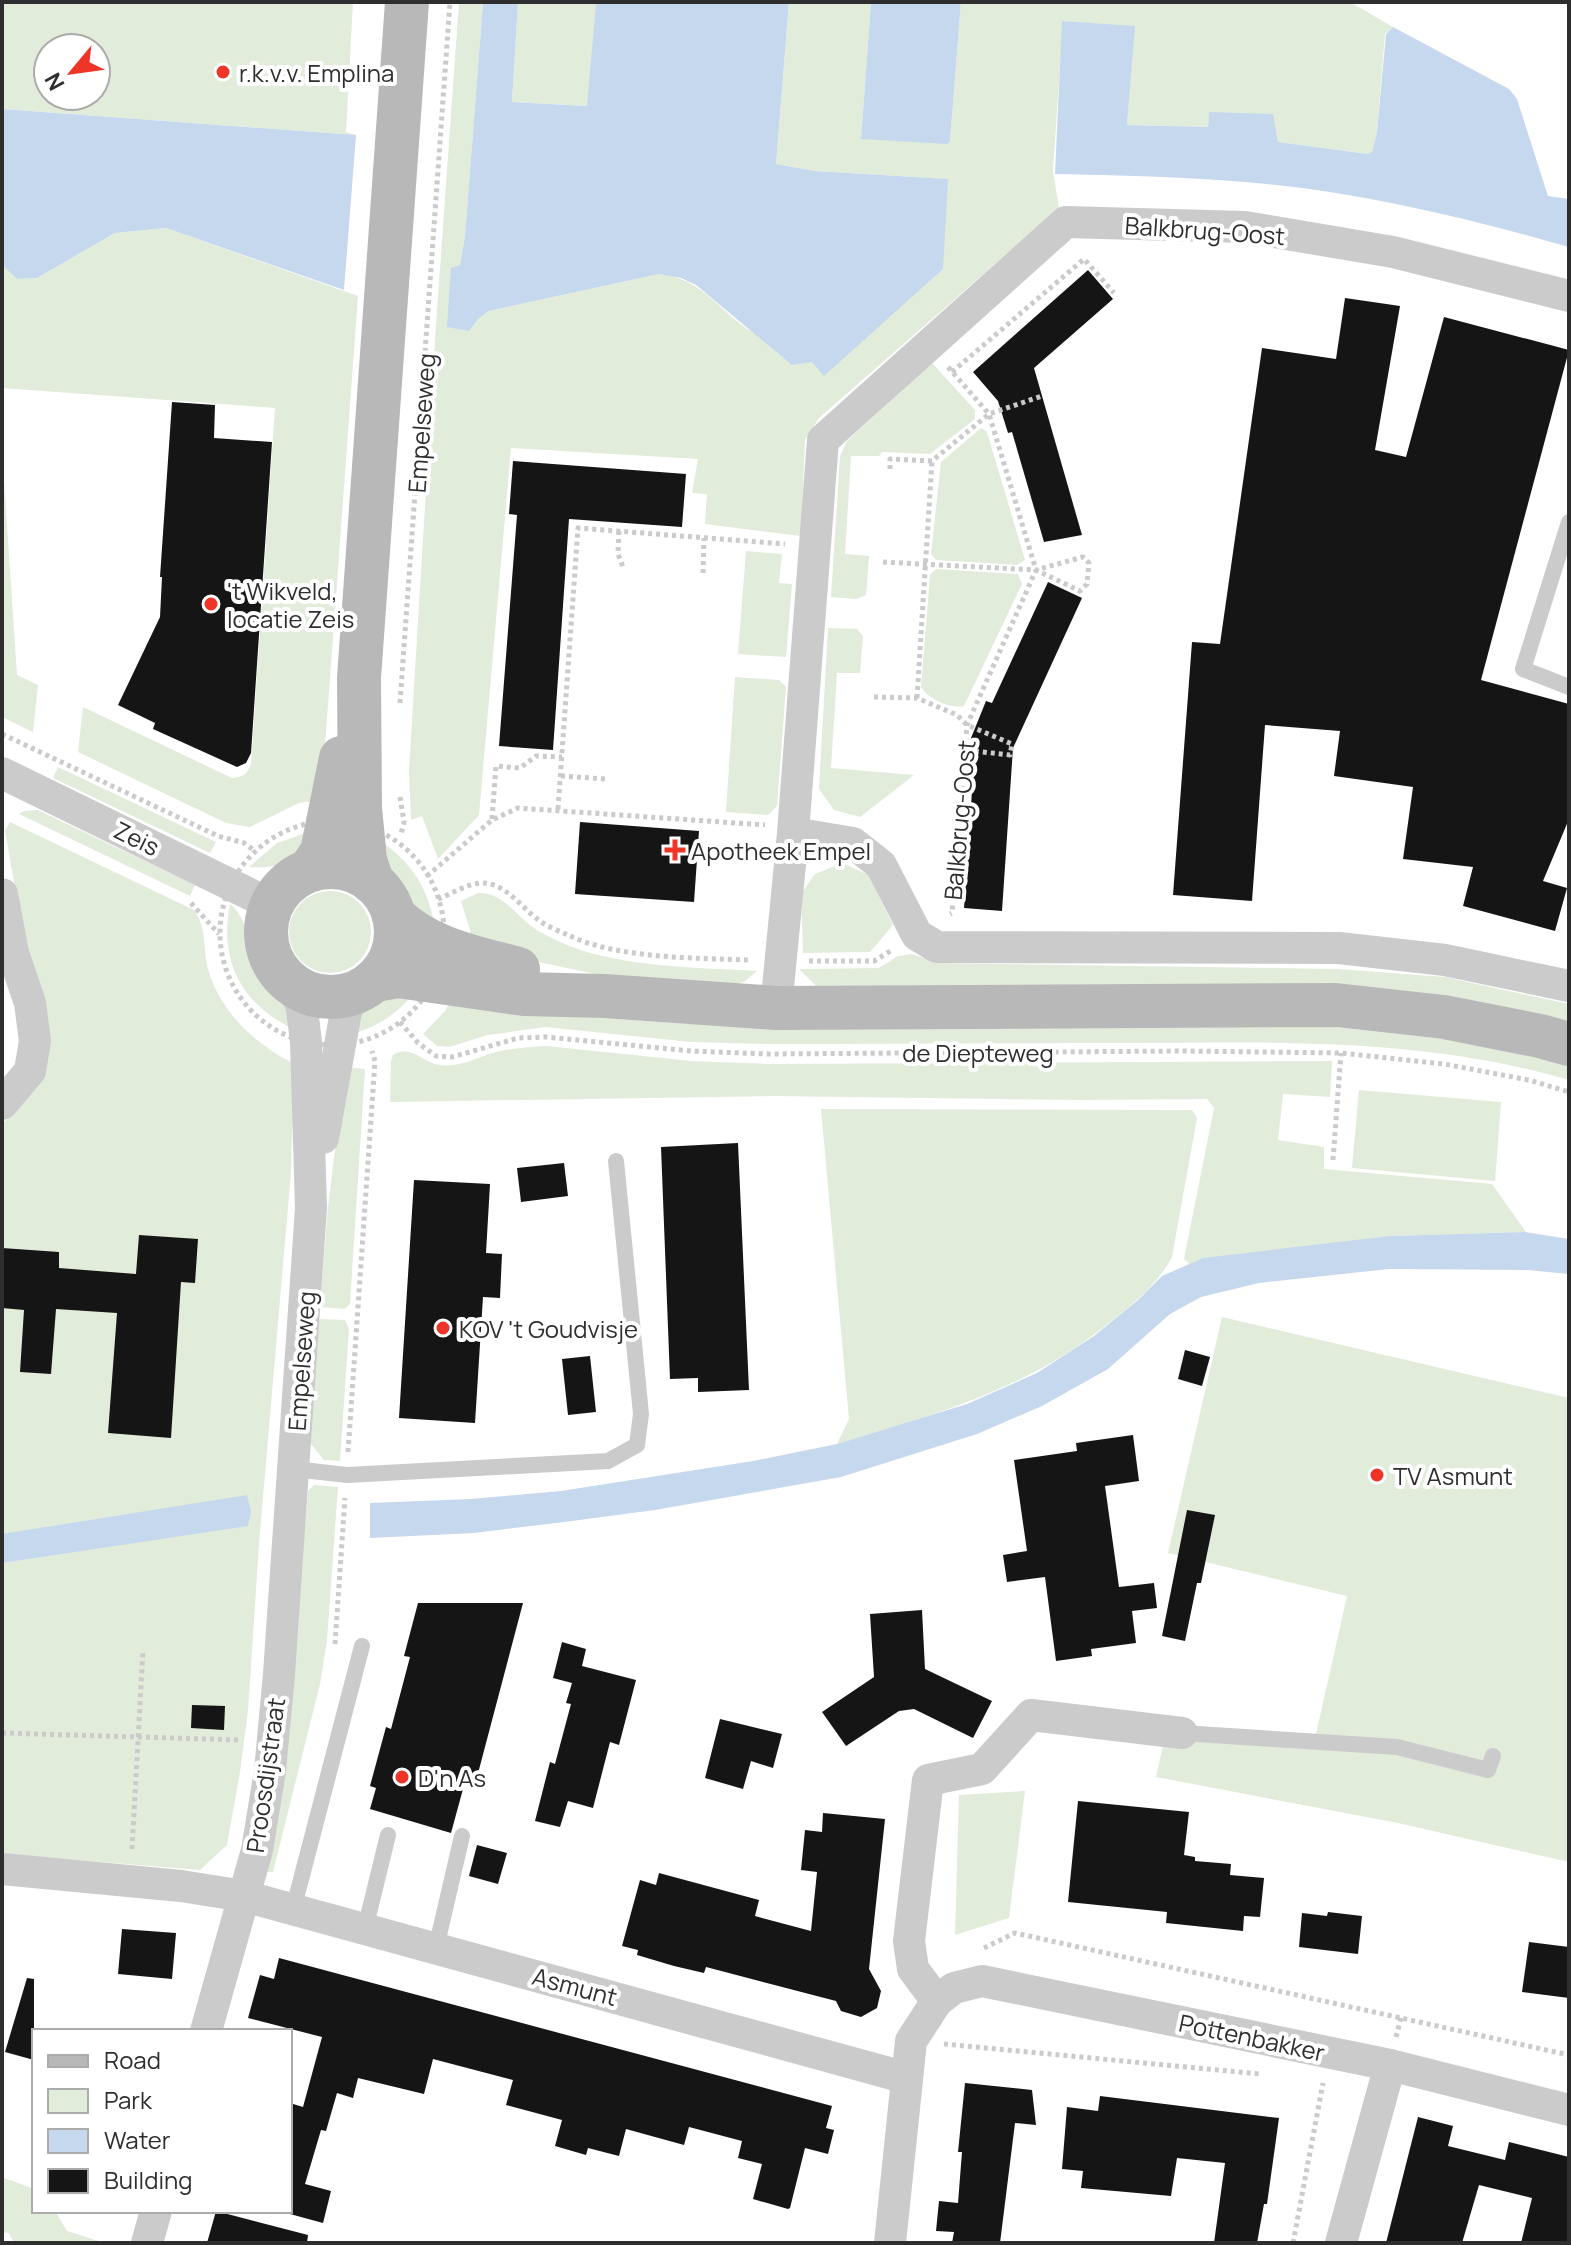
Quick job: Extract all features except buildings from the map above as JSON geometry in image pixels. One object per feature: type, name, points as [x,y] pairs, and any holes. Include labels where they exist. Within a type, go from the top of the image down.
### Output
[{"type":"street","name":"Empelseweg","points":[[383,899],[365,860],[360,808],[359,678],[407,2]]},
{"type":"street","name":"Balkbrug-Oost","points":[[776,1008],[793,833],[823,440],[1066,222],[1245,227],[1393,252],[1569,296]]},
{"type":"street","name":"Empelseweg","points":[[310,870],[322,852],[359,678]]},
{"type":"street","name":"Zeis","points":[[2,773],[272,905]]},
{"type":"street","points":[[793,833],[853,843],[881,865],[913,928],[937,947],[1339,948],[1445,960],[1569,986]]},
{"type":"street","points":[[343,868],[358,873],[383,899],[396,933],[393,950],[386,966],[365,986],[324,997],[295,986],[276,966],[266,940],[267,922],[281,890],[294,878],[310,870],[343,868]]},
{"type":"street","points":[[2,894],[13,953],[30,1003],[35,1041],[30,1071],[2,1104]]},
{"type":"street","name":"de Diepteweg","points":[[383,899],[410,932],[443,948],[604,996]]},
{"type":"street","name":"de Diepteweg","points":[[365,986],[398,976],[524,994],[604,996],[776,1008],[1336,1005],[1444,1017],[1569,1044]]},
{"type":"street","name":"Empelseweg","points":[[291,1513],[311,1208],[306,1042],[302,1009],[295,986]]},
{"type":"street","name":"Empelseweg","points":[[311,1208],[346,1012],[365,986]]},
{"type":"street","name":"Proosdijstraat","points":[[207,2029],[257,1850],[270,1771],[291,1513]]},
{"type":"street","points":[[890,2243],[911,2041],[937,2001],[913,1969],[909,1941],[928,1780],[982,1769],[1031,1715],[1182,1733]]},
{"type":"street","name":"Asmunt","points":[[2,1869],[181,1886],[244,1896],[907,2078]]},
{"type":"street","name":"Pottenbakker","points":[[937,2001],[954,1988],[982,1981],[1390,2065],[1569,2110]]},
{"type":"street","points":[[1341,2243],[1390,2065]]},
{"type":"street","points":[[147,2243],[155,2213]]},
{"type":"lane","points":[[1569,522],[1523,669],[1569,687]]},
{"type":"lane","points":[[294,1469],[347,1475],[608,1461],[637,1445],[641,1414],[616,1161]]},
{"type":"lane","points":[[293,1910],[362,1646]]},
{"type":"lane","points":[[1182,1733],[1397,1747],[1488,1770],[1493,1756]]},
{"type":"lane","points":[[365,1929],[388,1835]]},
{"type":"lane","points":[[436,1948],[462,1836]]},
{"type":"path","name":"Empelseweg","points":[[399,708],[450,2]]},
{"type":"path","points":[[952,372],[1084,259],[1114,293]]},
{"type":"path","points":[[883,562],[1036,570],[1083,557],[1089,563],[1087,584],[1080,591],[1036,570],[989,414],[929,345]]},
{"type":"path","points":[[890,469],[890,459],[932,461],[989,414],[1042,396]]},
{"type":"path","points":[[917,698],[932,461]]},
{"type":"path","points":[[558,809],[578,528],[814,546]]},
{"type":"path","points":[[619,531],[618,554],[623,567]]},
{"type":"path","points":[[703,573],[704,538]]},
{"type":"path","name":"Balkbrug-Oost","points":[[913,928],[952,913],[967,725],[1036,570]]},
{"type":"path","points":[[874,697],[917,698],[957,715],[967,725],[1012,744],[1010,755],[965,750]]},
{"type":"path","points":[[2,734],[218,836],[244,843],[255,851]]},
{"type":"path","points":[[492,820],[496,766],[520,768],[536,756],[562,757]]},
{"type":"path","points":[[561,776],[606,779]]},
{"type":"path","points":[[397,842],[404,822],[398,784]]},
{"type":"path","points":[[427,876],[492,820],[518,808],[774,825],[793,833]]},
{"type":"path","points":[[438,899],[479,883],[490,884],[504,890],[541,922],[572,938],[606,948],[689,958],[874,961],[913,928]]},
{"type":"path","name":"de Diepteweg","points":[[400,1022],[418,1043],[436,1056],[452,1057],[518,1038],[546,1037],[691,1051],[768,1054],[1341,1053],[1444,1064],[1529,1080],[1569,1092]]},
{"type":"path","points":[[334,1655],[375,1061],[369,1039]]},
{"type":"path","points":[[1333,1160],[1341,1053]]},
{"type":"path","points":[[132,1849],[143,1650]]},
{"type":"path","points":[[2,1733],[246,1741]]},
{"type":"path","points":[[980,1950],[1015,1933],[1569,2055]]},
{"type":"path","points":[[911,2041],[1260,2074]]},
{"type":"path","points":[[1293,2243],[1324,2080]]},
{"type":"green space","name":"r.k.v.v. Emplina","points":[[2,2],[353,2],[346,132],[356,135],[43,112],[112,112],[112,32],[32,32],[32,111],[2,109]]},
{"type":"green space","points":[[459,2],[483,2],[465,236],[460,265],[457,267],[478,319],[489,311],[659,274],[688,282],[754,333],[947,179],[815,171],[776,164],[789,2],[871,2],[861,139],[950,141],[961,2],[1350,2],[1393,27],[1385,34],[1377,132],[1372,153],[1368,154],[1278,142],[1272,114],[1208,120],[1208,127],[1127,125],[1134,27],[1063,21],[1053,171],[1059,208],[819,418],[805,440],[801,536],[705,524],[707,494],[692,493],[698,459],[511,448],[479,815],[438,859],[422,816],[411,820],[409,770]]},
{"type":"green space","points":[[518,2],[596,2],[588,106],[512,102]]},
{"type":"green space","points":[[166,228],[358,296],[321,800],[299,803],[250,827],[226,823],[78,752],[83,707],[232,778],[242,776],[248,770],[251,764],[275,408],[2,388],[2,265],[17,279],[37,278],[115,233]]},
{"type":"green space","points":[[932,363],[975,410],[975,419],[930,454],[882,452],[879,456],[851,456],[845,554],[869,556],[866,595],[856,599],[831,597],[840,456],[847,441]]},
{"type":"green space","points":[[981,428],[987,432],[1025,560],[1017,565],[936,560],[931,554],[941,462]]},
{"type":"green space","points":[[2,450],[17,675],[38,685],[33,732],[2,717]]},
{"type":"green space","points":[[746,551],[782,554],[779,583],[792,584],[786,657],[738,654]]},
{"type":"green space","points":[[936,569],[1018,574],[1022,584],[964,706],[940,702],[921,687],[930,575]]},
{"type":"green space","points":[[828,628],[857,629],[863,636],[860,673],[837,673],[831,768],[914,775],[860,817],[834,810],[819,789]]},
{"type":"green space","points":[[735,677],[779,680],[786,687],[777,806],[768,815],[726,812]]},
{"type":"green space","points":[[58,767],[216,842],[210,853],[53,778]]},
{"type":"green space","points":[[38,810],[195,885],[190,896],[19,814]]},
{"type":"green space","points":[[10,822],[194,910],[203,931],[208,969],[230,1013],[253,1037],[294,1064],[291,1172],[248,1711],[227,1845],[200,1870],[2,1854],[2,1563],[104,1547],[2,1534],[2,1123],[19,1107],[26,949],[5,831]]},
{"type":"green space","points":[[314,830],[288,860],[272,866],[249,867],[277,843]]},
{"type":"green space","points":[[382,842],[415,875],[426,895],[433,918],[410,909],[395,881],[383,868]]},
{"type":"green space","points":[[842,863],[869,875],[893,925],[870,952],[803,953],[801,894],[815,874]]},
{"type":"green space","points":[[330,891],[346,894],[359,903],[368,916],[371,932],[368,948],[359,961],[346,970],[330,973],[314,970],[301,961],[292,948],[289,932],[292,916],[301,903],[314,894]]},
{"type":"green space","points":[[478,893],[502,900],[534,928],[556,940],[603,956],[681,967],[757,971],[744,982],[714,989],[605,976],[468,947],[470,930],[461,901]]},
{"type":"green space","points":[[230,904],[244,924],[255,966],[286,1005],[293,1029],[260,1007],[238,978],[228,944]]},
{"type":"green space","points":[[912,954],[939,963],[1338,969],[1445,977],[1569,1004],[1569,1024],[820,990],[799,969],[879,968],[898,956]]},
{"type":"green space","points":[[417,990],[388,1018],[351,1034],[376,1001]]},
{"type":"green space","points":[[454,996],[602,1018],[691,1024],[1335,1027],[1444,1039],[1569,1064],[1569,1080],[1463,1057],[1304,1043],[766,1044],[691,1042],[545,1027],[488,1035],[449,1047],[437,1046],[423,1034],[445,1011]]},
{"type":"green space","points":[[547,1046],[691,1061],[769,1064],[1332,1061],[1330,1097],[1283,1094],[1278,1140],[1324,1147],[1324,1169],[1492,1184],[1526,1232],[1391,1236],[1189,1264],[1184,1259],[1214,1108],[1207,1099],[772,1096],[390,1102],[391,1061],[393,1055],[399,1052],[411,1052],[434,1064],[447,1066],[502,1051]]},
{"type":"green space","points":[[345,1067],[365,1069],[350,1304],[345,1309],[320,1307],[328,1207]]},
{"type":"green space","points":[[1359,1090],[1501,1102],[1495,1181],[1352,1168]]},
{"type":"green space","points":[[821,1109],[1192,1110],[1197,1118],[1172,1257],[1154,1283],[1131,1305],[1049,1364],[982,1396],[837,1444],[849,1419]]},
{"type":"green space","name":"TV Asmunt","points":[[1222,1317],[1569,1398],[1569,1862],[1398,1823],[1156,1777],[1164,1741],[1314,1743],[1347,1596],[1168,1553]]},
{"type":"green space","points":[[319,1319],[345,1320],[349,1329],[340,1461],[324,1460],[311,1444],[309,1432]]},
{"type":"green space","points":[[314,1485],[338,1487],[327,1640],[320,1684],[273,1872],[266,1872],[284,1764],[308,1491]]},
{"type":"green space","points":[[1025,1791],[1009,1918],[955,1935],[959,1795]]},
{"type":"green space","points":[[2,2177],[32,2188],[32,2213],[56,2213],[67,2231],[105,2243],[14,2243],[9,2233],[2,2232]]},
{"type":"water","points":[[483,2],[518,2],[512,102],[587,106],[596,2],[789,2],[776,164],[815,171],[948,179],[943,269],[824,376],[812,362],[792,365],[696,285],[681,278],[659,274],[489,311],[469,331],[447,327],[451,268],[460,265],[465,236]]},
{"type":"water","points":[[871,2],[961,2],[950,141],[947,144],[861,139]]},
{"type":"water","points":[[1062,21],[1135,26],[1127,125],[1208,127],[1209,112],[1273,114],[1278,142],[1368,154],[1372,152],[1377,132],[1386,34],[1393,27],[1509,89],[1517,99],[1548,196],[1569,199],[1569,247],[1449,216],[1286,186],[1150,176],[1055,174]]},
{"type":"water","points":[[2,109],[356,135],[344,290],[166,228],[115,233],[37,278],[17,279],[2,265]]},
{"type":"water","points":[[1525,1232],[1569,1239],[1569,1274],[1527,1270],[1389,1269],[1259,1283],[1201,1297],[1170,1314],[1108,1369],[1042,1406],[977,1434],[841,1477],[655,1510],[564,1522],[474,1533],[370,1538],[370,1503],[561,1491],[753,1461],[837,1444],[967,1404],[1037,1373],[1094,1336],[1162,1276],[1203,1258],[1390,1236]]},
{"type":"water","points":[[247,1495],[251,1512],[248,1526],[2,1563],[2,1534]]},
{"type":"place","name":"r.k.v.v. Emplina","points":[[223,72]]},
{"type":"place","name":"'t Wikveld, locatie Zeis","points":[[211,604]]},
{"type":"place","name":"Apotheek Empel","points":[[675,850]]},
{"type":"place","name":"KOV 't Goudvisje","points":[[443,1328]]},
{"type":"place","name":"TV Asmunt","points":[[1377,1475]]},
{"type":"place","name":"D'n As","points":[[402,1777]]}]
